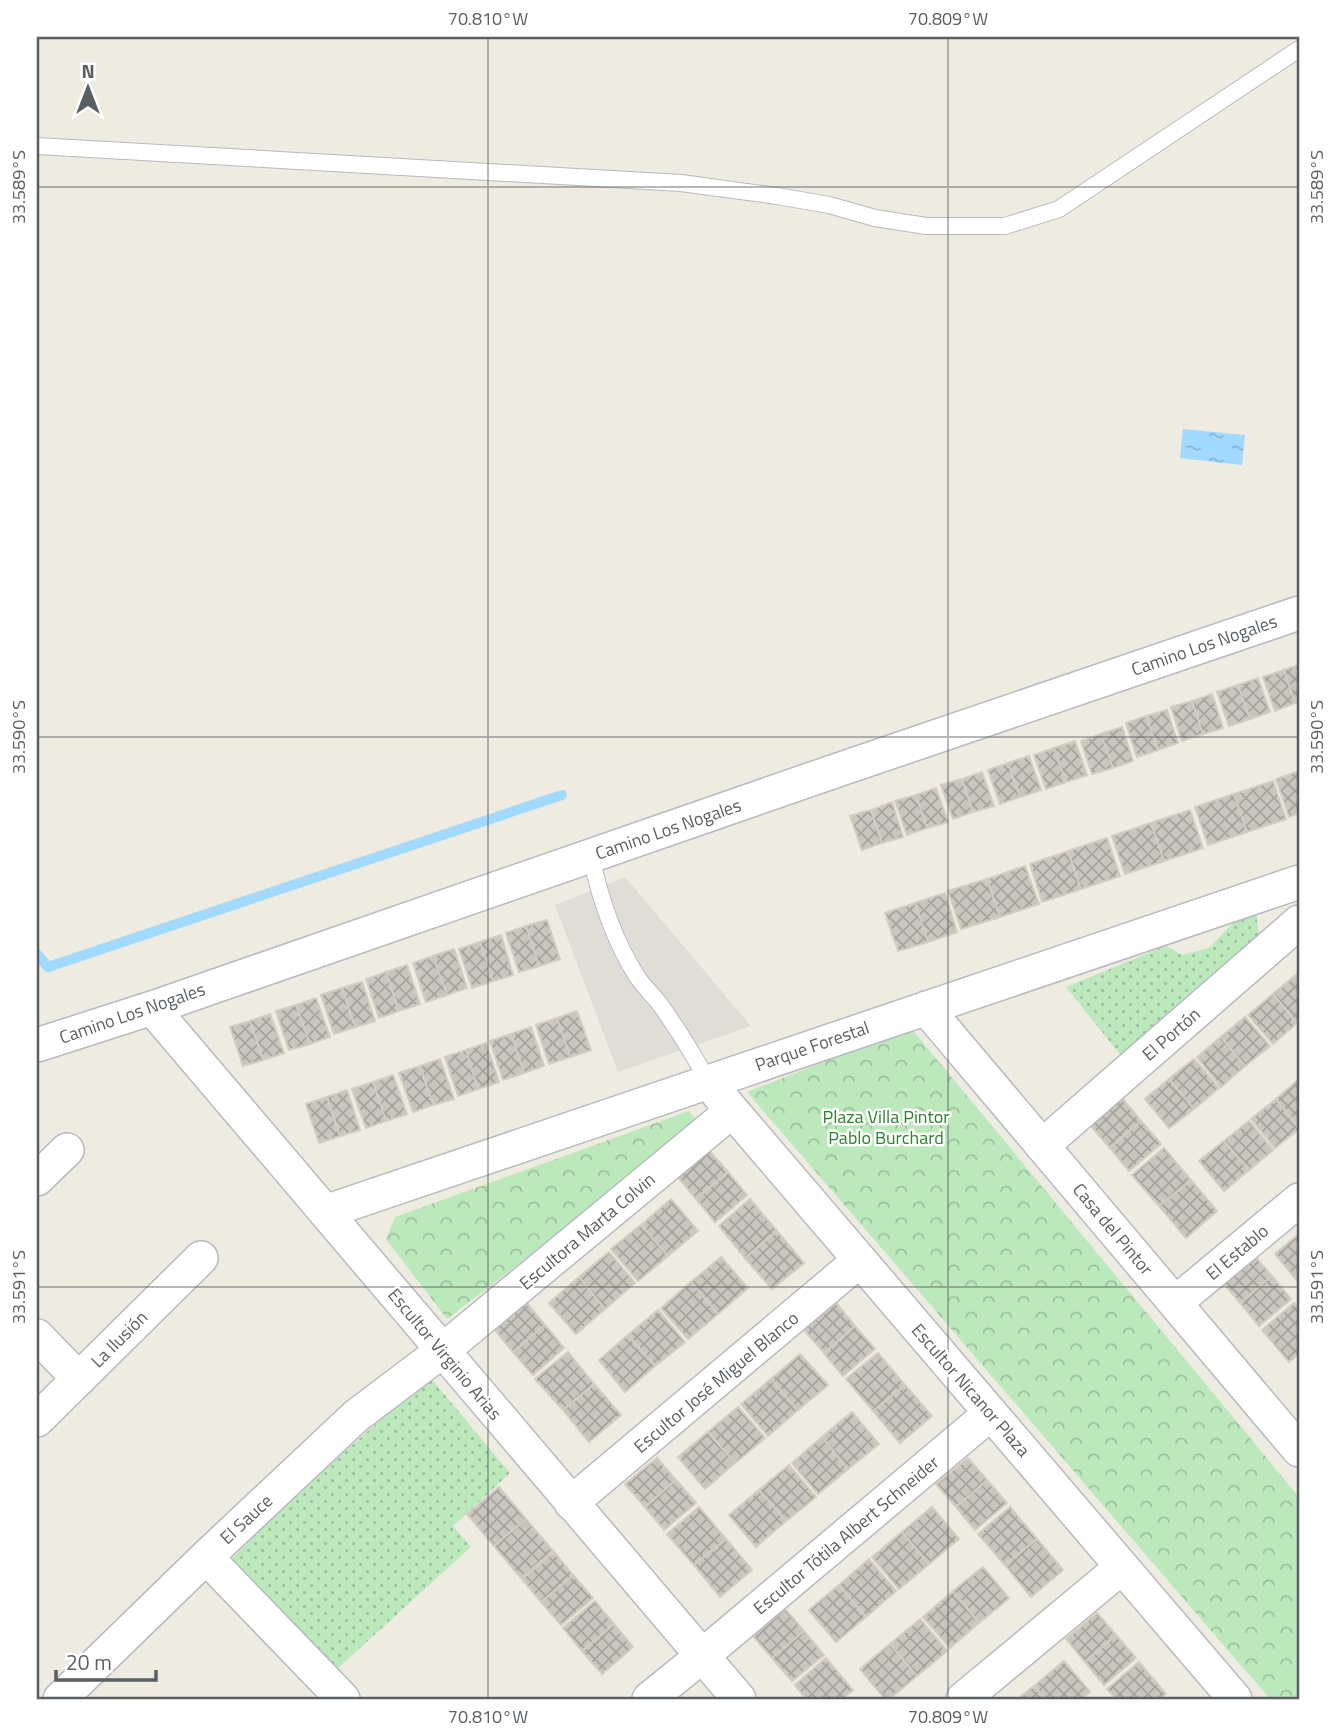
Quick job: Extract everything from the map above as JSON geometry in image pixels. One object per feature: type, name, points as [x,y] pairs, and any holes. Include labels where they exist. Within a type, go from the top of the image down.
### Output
[{"type":"street","name":"Camino Los Nogales","points":[[37,1045],[152,1008],[1299,613]]},
{"type":"street","name":"Parque Forestal","points":[[325,1212],[1299,882]]},
{"type":"street","name":"El Portón","points":[[1042,1146],[1299,922]]},
{"type":"street","name":"Escultor Virginio Arias","points":[[152,1008],[739,1699]]},
{"type":"street","name":"Casa del Pintor","points":[[926,1008],[1299,1450]]},
{"type":"street","name":"Escultor Nicanor Plaza","points":[[708,1081],[1235,1699]]},
{"type":"street","name":"Escultora Marta Colvin","points":[[442,1350],[732,1111]]},
{"type":"street","points":[[37,1179],[67,1150]]},
{"type":"street","name":"El Establo","points":[[1175,1303],[1299,1200]]},
{"type":"street","name":"La Ilusión","points":[[37,1420],[201,1258]]},
{"type":"street","name":"Escultor José Miguel Blanco","points":[[571,1503],[860,1260]]},
{"type":"street","points":[[37,1336],[79,1378]]},
{"type":"street","name":"El Sauce","points":[[60,1699],[356,1416],[442,1350]]},
{"type":"street","name":"Escultor Tótila Albert Schneider","points":[[649,1699],[990,1413]]},
{"type":"street","points":[[206,1557],[343,1699]]},
{"type":"street","points":[[963,1699],[1122,1567]]},
{"type":"lane","points":[[37,146],[681,183],[777,195],[876,218],[926,226],[1005,226],[1059,209],[1299,49]]},
{"type":"lane","points":[[591,856],[597,886],[621,948],[639,979],[691,1051],[708,1081]]},
{"type":"shaded area","points":[[625,877],[751,1026],[618,1072],[555,905]]},
{"type":"green space","points":[[1256,910],[1260,946],[1122,1057],[1066,987],[1166,946],[1182,955],[1209,948],[1233,923]]},
{"type":"green space","name":"Plaza Villa Pintor Pablo Burchard","points":[[911,1028],[1299,1497],[1299,1699],[1270,1699],[747,1092]]},
{"type":"green space","points":[[689,1111],[700,1125],[447,1319],[386,1239],[395,1217]]},
{"type":"green space","points":[[429,1376],[510,1473],[453,1526],[471,1547],[338,1668],[230,1561],[274,1515]]},
{"type":"water","points":[[1183,429],[1245,435],[1242,465],[1180,458]]},
{"type":"building","points":[[1299,665],[1299,702],[1295,703],[1284,670]]},
{"type":"building","points":[[1284,670],[1295,703],[1275,711],[1263,677]]},
{"type":"building","points":[[1258,678],[1270,712],[1250,719],[1238,685]]},
{"type":"building","points":[[1238,685],[1250,719],[1229,726],[1217,692]]},
{"type":"building","points":[[1212,694],[1223,728],[1203,734],[1192,701]]},
{"type":"building","points":[[1192,701],[1203,734],[1182,741],[1171,707]]},
{"type":"building","points":[[1167,710],[1178,743],[1158,750],[1146,716]]},
{"type":"building","points":[[1146,716],[1158,750],[1137,757],[1126,723]]},
{"type":"building","points":[[1122,727],[1133,761],[1113,768],[1101,734]]},
{"type":"building","points":[[1101,734],[1113,768],[1092,774],[1081,741]]},
{"type":"building","points":[[1075,741],[1087,775],[1066,782],[1054,748]]},
{"type":"building","points":[[1054,748],[1066,782],[1046,789],[1034,755]]},
{"type":"building","points":[[1029,756],[1041,790],[1020,797],[1008,763]]},
{"type":"building","points":[[1008,763],[1020,797],[1000,804],[988,770]]},
{"type":"building","points":[[1299,771],[1299,813],[1289,817],[1276,779]]},
{"type":"building","points":[[982,772],[994,806],[973,812],[962,779]]},
{"type":"building","points":[[962,779],[973,812],[953,819],[941,785]]},
{"type":"building","points":[[1273,781],[1286,819],[1247,832],[1234,794]]},
{"type":"building","points":[[936,788],[948,822],[927,828],[916,795]]},
{"type":"building","points":[[1234,794],[1247,832],[1208,845],[1195,807]]},
{"type":"building","points":[[916,795],[927,828],[907,835],[895,801]]},
{"type":"building","points":[[892,802],[903,837],[882,843],[871,810]]},
{"type":"building","points":[[871,810],[882,843],[862,850],[850,816]]},
{"type":"building","points":[[1190,810],[1203,848],[1164,861],[1151,823]]},
{"type":"building","points":[[1151,823],[1164,861],[1125,874],[1112,836]]},
{"type":"building","points":[[1107,838],[1120,876],[1081,889],[1068,851]]},
{"type":"building","points":[[1068,851],[1081,889],[1042,902],[1030,864]]},
{"type":"building","points":[[1025,866],[1039,904],[1000,917],[987,879]]},
{"type":"building","points":[[987,879],[1000,917],[961,929],[948,891]]},
{"type":"building","points":[[945,893],[957,932],[928,942],[915,903]]},
{"type":"building","points":[[915,903],[928,942],[898,951],[885,913]]},
{"type":"building","points":[[547,920],[560,959],[539,966],[526,926]]},
{"type":"building","points":[[526,926],[539,966],[519,972],[506,933]]},
{"type":"building","points":[[501,935],[513,975],[493,981],[480,942]]},
{"type":"building","points":[[480,942],[493,981],[472,988],[459,949]]},
{"type":"building","points":[[454,949],[467,988],[447,995],[433,956]]},
{"type":"building","points":[[433,956],[447,995],[426,1002],[413,963]]},
{"type":"building","points":[[407,965],[420,1004],[399,1011],[386,972]]},
{"type":"building","points":[[386,972],[399,1011],[379,1018],[366,979]]},
{"type":"building","points":[[1297,974],[1299,1021],[1297,1023],[1273,994]]},
{"type":"building","points":[[362,982],[375,1021],[355,1027],[342,988]]},
{"type":"building","points":[[342,988],[355,1027],[334,1034],[321,995]]},
{"type":"building","points":[[1273,994],[1297,1023],[1273,1044],[1248,1015]]},
{"type":"building","points":[[316,998],[330,1037],[310,1044],[296,1005]]},
{"type":"building","points":[[296,1005],[310,1044],[289,1050],[276,1011]]},
{"type":"building","points":[[577,1011],[591,1050],[570,1057],[557,1018]]},
{"type":"building","points":[[270,1014],[284,1053],[263,1060],[250,1021]]},
{"type":"building","points":[[1245,1017],[1270,1046],[1245,1066],[1221,1037]]},
{"type":"building","points":[[557,1018],[570,1057],[549,1064],[536,1025]]},
{"type":"building","points":[[250,1021],[263,1060],[243,1066],[230,1027]]},
{"type":"building","points":[[531,1027],[544,1066],[524,1073],[511,1034]]},
{"type":"building","points":[[511,1034],[524,1073],[503,1080],[490,1041]]},
{"type":"building","points":[[1221,1037],[1245,1066],[1221,1087],[1197,1057]]},
{"type":"building","points":[[486,1043],[499,1082],[478,1089],[466,1050]]},
{"type":"building","points":[[466,1050],[478,1089],[458,1096],[445,1057]]},
{"type":"building","points":[[440,1059],[454,1099],[433,1105],[420,1066]]},
{"type":"building","points":[[1194,1059],[1219,1088],[1194,1109],[1169,1079]]},
{"type":"building","points":[[420,1066],[433,1105],[413,1112],[399,1073]]},
{"type":"building","points":[[393,1075],[407,1114],[386,1121],[373,1082]]},
{"type":"building","points":[[1169,1079],[1194,1109],[1169,1128],[1145,1099]]},
{"type":"building","points":[[1299,1079],[1299,1127],[1276,1099]]},
{"type":"building","points":[[373,1082],[386,1121],[366,1128],[352,1089]]},
{"type":"building","points":[[347,1090],[360,1130],[340,1136],[327,1097]]},
{"type":"building","points":[[327,1097],[340,1136],[319,1143],[306,1104]]},
{"type":"building","points":[[1122,1098],[1141,1121],[1110,1148],[1090,1125]]},
{"type":"building","points":[[1276,1099],[1299,1129],[1275,1148],[1251,1119]]},
{"type":"building","points":[[1141,1121],[1161,1144],[1129,1171],[1110,1148]]},
{"type":"building","points":[[1249,1121],[1273,1150],[1249,1170],[1224,1141]]},
{"type":"building","points":[[1224,1141],[1249,1170],[1224,1191],[1199,1161]]},
{"type":"building","points":[[1164,1148],[1191,1180],[1159,1206],[1132,1175]]},
{"type":"building","points":[[708,1149],[728,1172],[696,1199],[677,1176]]},
{"type":"building","points":[[728,1172],[747,1195],[715,1222],[696,1199]]},
{"type":"building","points":[[1191,1180],[1217,1211],[1186,1238],[1159,1206]]},
{"type":"building","points":[[671,1199],[698,1231],[668,1256],[641,1225]]},
{"type":"building","points":[[750,1199],[777,1231],[745,1258],[719,1226]]},
{"type":"building","points":[[641,1225],[668,1256],[638,1281],[611,1249]]},
{"type":"building","points":[[777,1231],[804,1263],[772,1289],[745,1258]]},
{"type":"building","points":[[1299,1234],[1299,1283],[1275,1254]]},
{"type":"building","points":[[609,1252],[635,1283],[605,1309],[579,1277]]},
{"type":"building","points":[[1252,1253],[1272,1276],[1240,1303],[1221,1280]]},
{"type":"building","points":[[721,1257],[748,1288],[718,1314],[691,1282]]},
{"type":"building","points":[[1272,1276],[1291,1299],[1259,1326],[1240,1303]]},
{"type":"building","points":[[579,1277],[605,1309],[576,1334],[549,1303]]},
{"type":"building","points":[[691,1282],[718,1314],[688,1339],[661,1308]]},
{"type":"building","points":[[526,1302],[545,1325],[513,1352],[494,1329]]},
{"type":"building","points":[[836,1303],[855,1326],[824,1353],[804,1330]]},
{"type":"building","points":[[1294,1303],[1299,1309],[1299,1353],[1289,1362],[1262,1330]]},
{"type":"building","points":[[658,1310],[685,1342],[655,1366],[628,1335]]},
{"type":"building","points":[[545,1325],[564,1348],[533,1375],[513,1352]]},
{"type":"building","points":[[855,1326],[875,1349],[843,1376],[824,1353]]},
{"type":"building","points":[[628,1335],[655,1366],[625,1392],[599,1360]]},
{"type":"building","points":[[568,1352],[594,1384],[563,1410],[535,1379]]},
{"type":"building","points":[[878,1353],[905,1385],[873,1411],[846,1379]]},
{"type":"building","points":[[800,1354],[828,1385],[798,1410],[771,1379]]},
{"type":"building","points":[[771,1379],[798,1410],[768,1436],[741,1404]]},
{"type":"building","points":[[594,1384],[621,1415],[589,1442],[563,1410]]},
{"type":"building","points":[[905,1385],[932,1416],[900,1443],[873,1411]]},
{"type":"building","points":[[738,1407],[765,1438],[735,1463],[708,1432]]},
{"type":"building","points":[[852,1412],[879,1444],[848,1469],[822,1437]]},
{"type":"building","points":[[708,1432],[735,1463],[705,1489],[678,1457]]},
{"type":"building","points":[[822,1437],[848,1469],[818,1494],[792,1463]]},
{"type":"building","points":[[657,1458],[676,1480],[645,1507],[625,1484]]},
{"type":"building","points":[[968,1458],[987,1480],[956,1507],[936,1484]]},
{"type":"building","points":[[789,1465],[816,1497],[786,1521],[759,1490]]},
{"type":"building","points":[[676,1480],[696,1503],[664,1530],[645,1507]]},
{"type":"building","points":[[987,1480],[1007,1503],[975,1530],[956,1507]]},
{"type":"building","points":[[499,1487],[526,1519],[494,1546],[467,1514]]},
{"type":"building","points":[[759,1490],[786,1521],[756,1547],[729,1515]]},
{"type":"building","points":[[699,1507],[726,1539],[694,1565],[667,1534]]},
{"type":"building","points":[[932,1507],[959,1539],[929,1564],[902,1532]]},
{"type":"building","points":[[1010,1507],[1037,1539],[1005,1565],[978,1534]]},
{"type":"building","points":[[526,1519],[553,1551],[521,1578],[494,1546]]},
{"type":"building","points":[[902,1532],[929,1564],[899,1589],[872,1557]]},
{"type":"building","points":[[726,1539],[752,1570],[720,1597],[694,1565]]},
{"type":"building","points":[[1037,1539],[1063,1570],[1031,1597],[1005,1565]]},
{"type":"building","points":[[554,1552],[573,1575],[541,1602],[522,1579]]},
{"type":"building","points":[[869,1559],[896,1591],[866,1617],[839,1585]]},
{"type":"building","points":[[983,1567],[1009,1598],[979,1623],[953,1591]]},
{"type":"building","points":[[573,1575],[593,1598],[561,1625],[541,1602]]},
{"type":"building","points":[[839,1585],[866,1617],[836,1642],[809,1610]]},
{"type":"building","points":[[953,1591],[979,1623],[950,1648],[923,1617]]},
{"type":"building","points":[[595,1601],[614,1624],[582,1651],[563,1628]]},
{"type":"building","points":[[785,1609],[804,1631],[772,1658],[753,1636]]},
{"type":"building","points":[[1097,1613],[1116,1635],[1085,1662],[1066,1639]]},
{"type":"building","points":[[920,1619],[947,1651],[917,1676],[890,1644]]},
{"type":"building","points":[[614,1624],[633,1647],[602,1674],[582,1651]]},
{"type":"building","points":[[804,1631],[824,1655],[792,1681],[772,1658]]},
{"type":"building","points":[[1116,1635],[1136,1658],[1104,1685],[1085,1662]]},
{"type":"building","points":[[890,1644],[917,1676],[889,1699],[885,1699],[860,1669]]},
{"type":"building","points":[[826,1658],[853,1690],[842,1699],[806,1699],[795,1685]]},
{"type":"building","points":[[1064,1661],[1090,1692],[1082,1699],[1045,1699],[1034,1686]]},
{"type":"building","points":[[1139,1662],[1166,1694],[1160,1699],[1116,1699],[1107,1689]]},
{"type":"building","points":[[1034,1686],[1045,1699],[1018,1699]]},
{"type":"waterway","points":[[37,954],[48,967],[562,795]]}]
